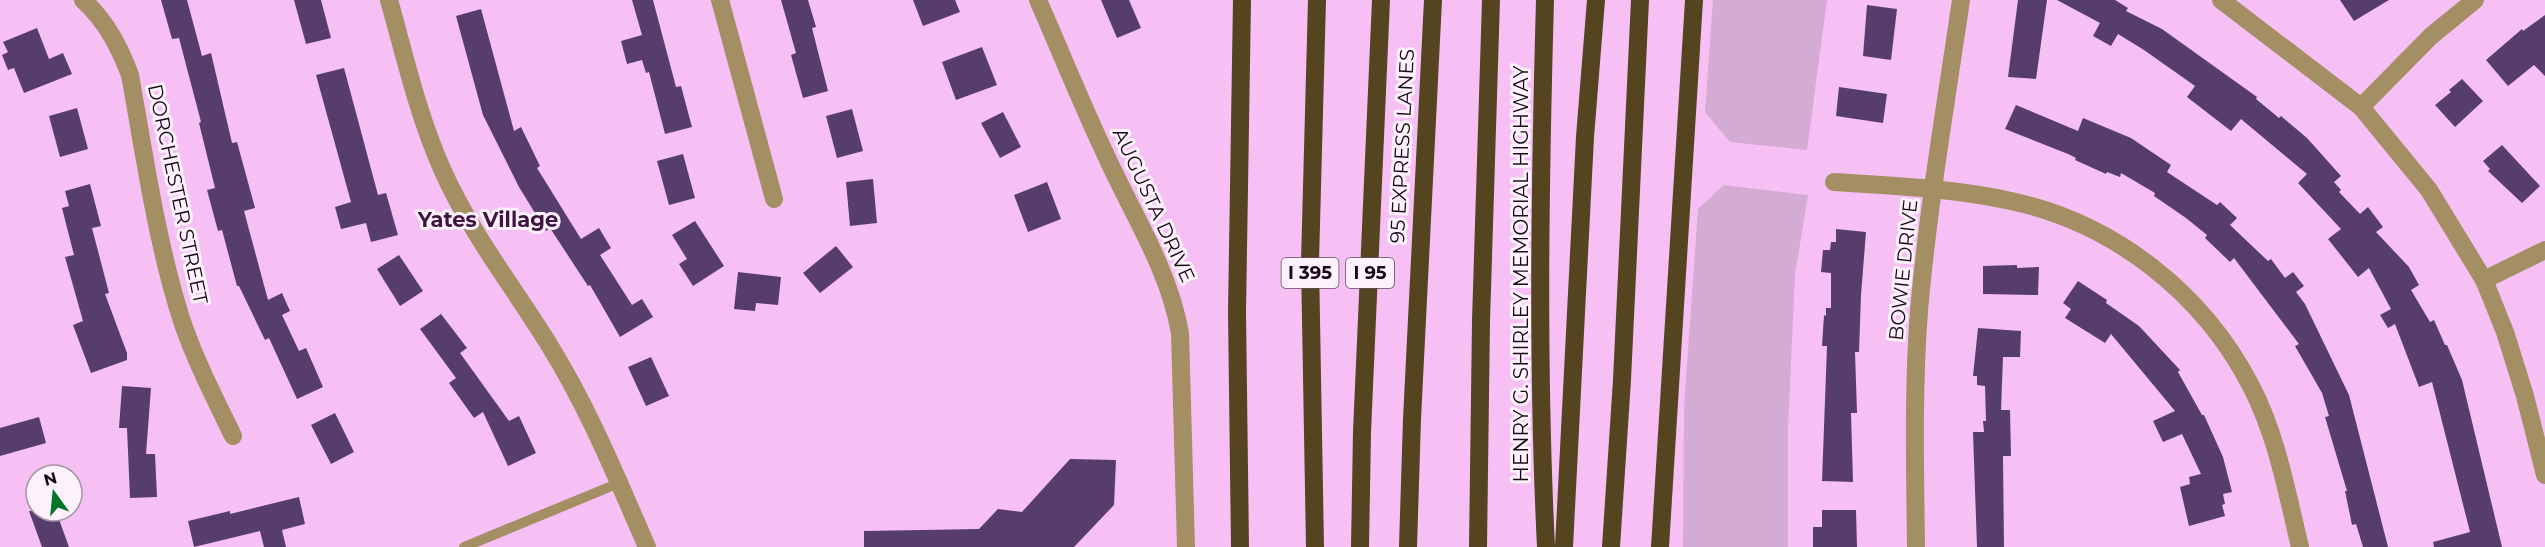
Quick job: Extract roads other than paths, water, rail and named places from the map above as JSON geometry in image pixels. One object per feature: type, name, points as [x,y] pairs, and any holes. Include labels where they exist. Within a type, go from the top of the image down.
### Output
[{"type":"highway","points":[[1240,547],[1237,312],[1242,0]]},
{"type":"highway","name":"I 395","points":[[1315,547],[1310,262],[1317,0]]},
{"type":"highway","name":"I 95","points":[[1360,547],[1362,432],[1381,0]]},
{"type":"highway","name":"95 EXPRESS LANES","points":[[1408,547],[1412,419],[1433,0]]},
{"type":"highway","points":[[1478,547],[1491,0]]},
{"type":"highway","name":"HENRY G. SHIRLEY MEMORIAL HIGHWAY","points":[[1545,0],[1540,231],[1541,396],[1546,547]]},
{"type":"highway","points":[[1564,547],[1585,136],[1596,0]]},
{"type":"highway","points":[[1611,547],[1622,380],[1640,0]]},
{"type":"highway","points":[[1660,547],[1694,0]]},
{"type":"highway","points":[[1412,419],[1417,547]]},
{"type":"street","name":"DORCHESTER STREET","points":[[83,0],[105,23],[121,50],[130,75],[165,258],[177,306],[201,369],[233,436]]},
{"type":"street","points":[[389,0],[417,102],[442,168],[480,243],[548,343],[579,397],[647,547]]},
{"type":"street","points":[[720,0],[774,199]]},
{"type":"street","name":"AUGUSTA DRIVE","points":[[1038,0],[1110,165],[1148,237],[1175,304],[1180,333],[1186,547]]},
{"type":"street","name":"BOWIE DRIVE","points":[[1916,547],[1915,378],[1919,310],[1961,0]]},
{"type":"street","points":[[2221,0],[2361,107],[2429,190],[2484,280],[2505,332],[2525,396],[2545,475]]},
{"type":"street","points":[[2361,107],[2431,36],[2475,0]]},
{"type":"street","points":[[1834,182],[1934,189],[2012,201],[2081,224],[2138,256],[2176,288],[2220,337],[2252,387],[2280,464],[2300,547]]},
{"type":"street","points":[[2484,280],[2545,250]]},
{"type":"lane","points":[[464,547],[619,483]]},
{"type":"district","name":"Yates Village","points":[[488,219]]}]
